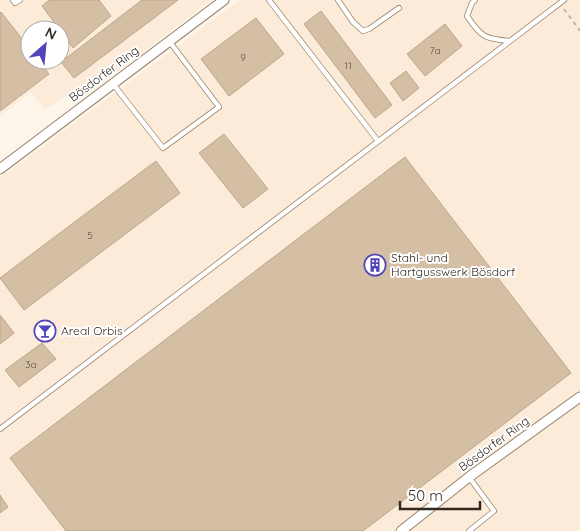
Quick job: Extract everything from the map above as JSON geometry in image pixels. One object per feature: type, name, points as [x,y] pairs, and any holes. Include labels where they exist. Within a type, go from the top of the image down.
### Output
[{"type":"street","name":"Bösdorfer Ring","points":[[0,169],[224,0]]},
{"type":"street","name":"Bösdorfer Ring","points":[[401,531],[469,477],[580,397]]},
{"type":"lane","points":[[13,0],[15,3],[20,0]]},
{"type":"lane","points":[[269,0],[378,141]]},
{"type":"lane","points":[[338,0],[353,22],[364,31],[399,8]]},
{"type":"lane","points":[[476,0],[472,3],[467,16],[478,33],[495,39],[510,41]]},
{"type":"lane","points":[[0,429],[562,1]]},
{"type":"lane","points":[[113,84],[163,148],[219,107],[169,41]]},
{"type":"lane","points":[[469,477],[494,511],[469,531]]},
{"type":"path","points":[[562,1],[580,31]]},
{"type":"shaded area","points":[[0,0],[211,0],[87,95],[66,96],[50,107],[44,108],[30,92],[0,116]]},
{"type":"shaded area","points":[[240,0],[580,0],[580,531],[0,531],[0,178]]},
{"type":"building","points":[[49,0],[99,0],[111,16],[73,48],[70,44],[70,20],[52,20],[42,6]]},
{"type":"building","points":[[142,0],[178,0],[74,78],[68,70],[70,70],[70,55]]},
{"type":"building","points":[[321,11],[392,105],[375,118],[304,24]]},
{"type":"building","points":[[0,13],[20,36],[20,70],[46,70],[49,74],[0,111]]},
{"type":"building","points":[[256,18],[284,54],[229,96],[201,59]]},
{"type":"building","points":[[445,24],[462,46],[425,76],[407,54]]},
{"type":"building","points":[[406,71],[419,88],[403,101],[390,83]]},
{"type":"building","points":[[224,134],[268,189],[243,208],[199,153]]},
{"type":"building","name":"Stahl- und Hartgusswerk Bösdorf","points":[[405,157],[571,373],[363,531],[66,531],[10,458]]},
{"type":"building","points":[[156,161],[180,193],[24,310],[0,278]]},
{"type":"building","points":[[0,315],[14,333],[0,344]]},
{"type":"building","points":[[42,343],[56,359],[19,387],[5,370]]},
{"type":"building","points":[[0,495],[8,507],[0,513]]},
{"type":"place","name":"Stahl- und Hartgusswerk Bösdorf","points":[[375,265]]},
{"type":"place","name":"Areal Orbis","points":[[45,331]]}]
